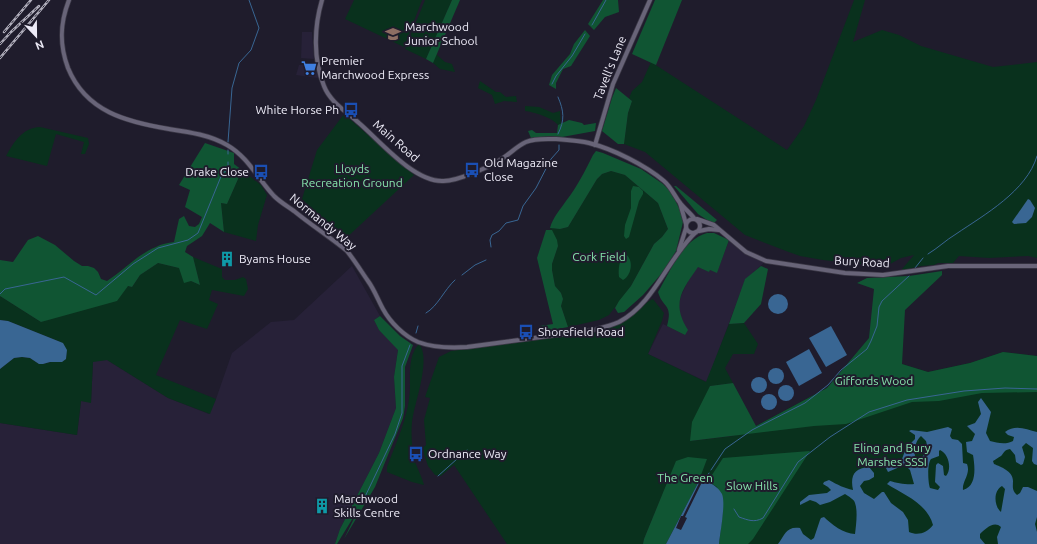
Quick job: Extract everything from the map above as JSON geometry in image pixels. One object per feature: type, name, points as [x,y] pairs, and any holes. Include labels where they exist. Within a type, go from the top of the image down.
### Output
[{"type":"street","name":"Normandy Way","points":[[69,0],[61,32],[63,50],[74,79],[90,99],[105,110],[121,118],[201,135],[220,141],[235,150],[247,161],[275,197],[347,252],[356,262],[384,310],[393,322],[406,334],[418,342],[450,348],[467,347],[593,330],[619,322],[631,314],[652,292],[678,252],[698,232]]},
{"type":"street","name":"Main Road","points":[[322,0],[316,25],[316,45],[319,67],[326,91],[334,101],[395,157],[423,175],[438,181],[456,179],[498,161],[522,144],[534,140],[585,142],[624,157],[653,173],[668,185],[680,203]]},
{"type":"street","name":"Tavell's Lane","points":[[595,145],[613,84],[650,0]]},
{"type":"street","points":[[680,203],[701,224],[698,232]]},
{"type":"street","points":[[680,203],[686,226],[690,232],[698,232],[709,229],[720,230]]},
{"type":"street","points":[[686,226],[690,219],[696,219]]},
{"type":"street","name":"Bury Road","points":[[696,219],[714,226],[746,252],[766,261],[845,273],[884,275],[948,266],[1037,266]]},
{"type":"street","name":"Normandy Way","points":[[678,252],[686,226]]},
{"type":"shaded area","points":[[302,32],[312,32],[314,59],[301,58]]},
{"type":"shaded area","points":[[315,64],[318,78],[296,75],[299,65]]},
{"type":"shaded area","points":[[729,240],[740,248],[766,261],[745,280],[707,382],[648,354],[663,324],[685,335],[683,322],[679,312],[681,296],[688,281],[698,266],[709,272],[710,270],[717,272]]},
{"type":"shaded area","points":[[352,266],[380,316],[374,320],[379,330],[398,349],[394,377],[396,408],[379,453],[340,529],[335,544],[0,544],[0,423],[77,435],[81,401],[91,402],[93,361],[107,360],[168,398],[209,414],[216,399],[232,353],[271,322],[294,320]]},
{"type":"green space","name":"Marchwood Junior School","points":[[354,0],[422,0],[404,47],[345,19]]},
{"type":"green space","points":[[425,0],[452,0],[426,59],[405,49]]},
{"type":"green space","points":[[452,0],[460,0],[433,63],[426,59]]},
{"type":"green space","points":[[603,0],[618,0],[619,12],[605,17],[594,30],[588,24]]},
{"type":"green space","points":[[655,0],[682,0],[656,65],[632,54]]},
{"type":"green space","points":[[854,0],[865,0],[853,42],[882,30],[899,35],[921,46],[993,67],[1037,62],[1037,258],[1028,256],[989,258],[959,256],[953,263],[938,263],[904,270],[902,269],[914,255],[901,258],[890,264],[879,266],[800,256],[745,235],[645,152],[624,144],[628,113],[632,101],[629,98],[632,91],[642,82],[651,62],[787,150],[804,126],[816,100]]},
{"type":"green space","points":[[585,30],[590,36],[571,66],[563,69],[556,83],[556,89],[549,85],[552,75],[570,54],[574,44]]},
{"type":"green space","points":[[436,54],[445,62],[452,64],[455,72],[440,69],[433,63]]},
{"type":"green space","points":[[480,81],[506,97],[516,96],[517,102],[504,101],[495,104],[492,95],[478,88]]},
{"type":"green space","points":[[616,88],[632,101],[628,113],[624,144],[618,144],[602,131]]},
{"type":"green space","points":[[525,106],[539,107],[553,113],[560,111],[561,124],[558,125],[556,122],[548,118],[525,111]]},
{"type":"green space","name":"Lloyds Recreation Ground","points":[[344,114],[414,175],[344,240],[302,199],[317,150]]},
{"type":"green space","points":[[569,120],[582,123],[584,125],[596,123],[595,131],[562,137],[551,136],[531,138],[528,131],[532,130],[536,133],[557,133],[558,125]]},
{"type":"green space","points":[[40,127],[88,138],[89,144],[85,154],[81,154],[84,142],[56,134],[47,166],[6,156],[23,133]]},
{"type":"green space","points":[[205,143],[234,153],[234,164],[242,170],[227,204],[221,203],[224,232],[210,223],[202,236],[187,246],[185,252],[193,257],[200,285],[191,281],[184,283],[179,268],[158,263],[140,275],[132,287],[128,286],[117,301],[41,322],[0,296],[0,260],[13,262],[28,240],[38,236],[55,245],[82,266],[94,268],[98,272],[101,279],[107,281],[149,250],[162,244],[174,242],[179,219],[184,216],[189,226],[195,227],[199,224],[202,217],[185,207],[190,190],[179,185]]},
{"type":"green space","points":[[596,151],[641,169],[663,184],[675,200],[681,212],[683,222],[676,251],[662,273],[643,295],[624,312],[618,313],[615,308],[619,301],[631,286],[654,244],[668,229],[658,203],[625,175],[611,171],[602,174],[597,179],[568,227],[560,229],[550,228],[555,217],[577,185]]},
{"type":"green space","points":[[242,170],[261,185],[267,195],[258,225],[256,241],[224,232],[221,203],[227,204]]},
{"type":"green space","name":"Cork Field","points":[[611,171],[625,175],[658,203],[668,229],[654,244],[631,286],[609,315],[599,320],[568,327],[561,306],[563,299],[561,293],[555,286],[552,270],[552,264],[558,246],[550,228],[560,229],[568,227],[597,179],[602,174]]},
{"type":"green space","points":[[633,186],[639,187],[643,191],[643,194],[639,201],[629,237],[626,239],[624,236],[625,225],[631,208],[631,191]]},
{"type":"green space","points":[[674,186],[676,186],[717,220],[713,224],[698,214]]},
{"type":"green space","points":[[546,230],[552,230],[557,240],[558,246],[552,264],[552,270],[555,286],[561,293],[563,299],[561,306],[568,327],[542,332],[540,326],[553,324],[537,258]]},
{"type":"green space","points":[[707,233],[714,233],[729,240],[717,273],[710,270],[709,272],[698,267],[683,290],[679,304],[680,312],[688,330],[685,335],[667,326],[669,313],[658,292],[672,266],[684,249],[690,242]]},
{"type":"green space","points":[[625,254],[630,259],[631,267],[628,275],[623,280],[619,277],[619,268],[621,259]]},
{"type":"green space","points":[[193,257],[222,269],[222,277],[225,280],[235,280],[243,277],[246,279],[248,289],[244,296],[212,290],[209,300],[218,304],[207,329],[180,320],[156,375],[216,399],[210,414],[168,398],[107,360],[93,362],[91,403],[81,401],[77,435],[0,423],[0,369],[14,358],[22,357],[30,358],[39,364],[61,362],[66,359],[66,353],[64,346],[58,341],[8,321],[0,320],[0,296],[41,322],[128,286],[132,287],[140,275],[158,263],[179,268],[191,281],[200,285]]},
{"type":"green space","points":[[761,266],[768,269],[761,304],[744,323],[729,324],[745,279]]},
{"type":"green space","name":"Giffords Wood","points":[[942,271],[942,275],[905,310],[902,364],[928,372],[970,363],[1003,352],[1037,356],[1037,392],[982,393],[939,401],[912,402],[846,424],[814,426],[690,441],[692,422],[710,386],[733,383],[756,426],[827,388],[869,338],[874,289],[857,283],[867,278],[909,276]]},
{"type":"green space","name":"Eling and Bury Marshes SSSI","points":[[653,299],[664,313],[648,354],[706,382],[729,324],[744,323],[758,344],[754,354],[733,354],[725,368],[733,383],[710,386],[691,441],[733,436],[756,426],[872,364],[902,364],[928,372],[970,363],[1003,352],[1037,356],[1037,544],[677,544],[691,513],[676,462],[643,544],[507,544],[454,465],[441,476],[435,475],[428,466],[422,448],[426,445],[424,420],[430,398],[425,397],[439,357],[451,351],[599,332],[629,317]]},
{"type":"green space","points":[[380,316],[400,336],[413,345],[405,367],[405,406],[403,418],[375,487],[344,539],[359,508],[337,544],[335,544],[340,529],[379,453],[396,408],[394,377],[398,350],[379,330],[374,320]]},
{"type":"green space","points":[[419,344],[424,358],[422,379],[412,421],[412,439],[415,462],[424,485],[387,472],[387,467],[399,437],[408,406],[411,363],[413,353]]},
{"type":"green space","name":"Slow Hills","points":[[810,451],[753,539],[748,544],[719,544],[723,511],[717,487],[708,481],[723,458]]},
{"type":"green space","name":"The Green","points":[[688,457],[707,459],[698,483],[666,544],[643,544],[676,461]]},
{"type":"water","points":[[1028,199],[1035,208],[1032,217],[1026,223],[1014,224],[1012,222]]},
{"type":"water","points":[[778,294],[785,297],[788,304],[785,311],[778,314],[771,311],[768,304],[771,297]]},
{"type":"water","points":[[0,320],[8,321],[63,343],[67,350],[66,359],[62,362],[39,364],[30,358],[14,358],[0,369]]},
{"type":"water","points":[[831,326],[847,355],[826,367],[809,338]]},
{"type":"water","points":[[809,349],[822,373],[799,386],[786,362]]},
{"type":"water","points":[[773,368],[779,368],[784,373],[782,382],[779,384],[773,384],[768,379],[768,373]]},
{"type":"water","points":[[756,377],[762,377],[767,382],[765,391],[762,393],[756,393],[751,388],[751,382]]},
{"type":"water","points":[[783,385],[789,385],[794,390],[792,399],[789,401],[783,401],[778,396],[778,390]]},
{"type":"water","points":[[766,394],[772,394],[777,399],[775,408],[772,410],[766,410],[761,405],[761,399]]},
{"type":"water","points":[[981,398],[991,412],[986,433],[990,441],[1004,443],[1013,441],[1014,437],[1005,432],[1013,428],[1021,428],[1037,432],[1037,465],[1032,461],[1033,448],[1026,443],[1022,447],[1025,457],[1023,464],[1021,465],[1016,462],[1015,455],[1010,449],[1005,451],[1001,456],[993,461],[994,464],[1009,472],[1013,481],[1013,490],[1017,495],[1023,487],[1028,487],[1037,491],[1037,517],[1035,524],[1037,544],[998,544],[997,537],[1001,527],[995,524],[980,534],[980,538],[985,544],[778,544],[786,532],[792,528],[800,528],[803,534],[811,540],[814,538],[821,518],[824,517],[842,530],[855,534],[856,506],[854,500],[845,494],[830,502],[820,505],[810,500],[800,505],[800,502],[809,495],[827,493],[831,490],[823,484],[829,480],[853,490],[852,481],[854,474],[860,469],[869,467],[874,473],[874,477],[864,481],[860,486],[864,493],[874,499],[884,492],[891,503],[903,512],[908,520],[909,532],[919,534],[928,530],[933,525],[926,511],[914,500],[887,484],[890,481],[902,484],[914,484],[910,470],[904,465],[888,472],[886,468],[894,462],[902,459],[906,448],[915,439],[915,435],[909,431],[927,432],[948,427],[952,429],[950,436],[952,439],[958,440],[962,444],[963,463],[967,464],[968,468],[963,490],[968,488],[973,480],[974,465],[973,455],[967,452],[966,442],[972,441],[975,434],[967,426],[975,423],[981,414],[978,402]],"holes":[[[921,436],[926,441],[927,447],[923,456],[917,462],[915,449]],[[940,450],[946,455],[949,462],[949,470],[946,476],[944,475],[943,466],[938,463],[936,465],[935,482],[940,487],[938,490],[930,488],[928,474],[930,461],[931,459],[939,456]],[[1002,486],[1005,489],[1001,512],[996,502],[996,495],[999,488]]]},
{"type":"water","points":[[708,481],[719,490],[723,498],[719,544],[666,544],[698,483]]},
{"type":"pier","points":[[703,480],[685,517],[687,518],[681,530],[676,528],[700,481]]},
{"type":"waterway","points":[[228,142],[232,88],[239,63],[251,50],[259,28],[249,0]]},
{"type":"waterway","points":[[592,25],[606,0]]},
{"type":"waterway","points":[[552,84],[556,76],[572,56],[585,34]]},
{"type":"waterway","points":[[558,97],[562,107],[563,116],[558,134]]},
{"type":"waterway","points":[[491,247],[490,240],[492,235],[499,231],[506,223],[518,220],[523,206],[536,188],[551,159],[559,150],[559,145]]},
{"type":"waterway","points":[[928,254],[1003,201],[1024,180],[1032,169],[1037,156]]},
{"type":"waterway","points":[[0,294],[5,289],[64,277],[96,295],[133,264],[158,248],[188,240],[198,233],[222,174],[228,169],[228,162]]},
{"type":"waterway","points":[[915,268],[923,258]]},
{"type":"waterway","points":[[462,275],[475,265],[486,260]]},
{"type":"waterway","points":[[711,470],[725,449],[752,430],[805,403],[828,385],[841,370],[867,349],[877,326],[879,307],[882,301],[909,276]]},
{"type":"waterway","points":[[426,313],[434,306],[455,280]]},
{"type":"waterway","points":[[416,333],[418,326]]},
{"type":"waterway","points":[[362,503],[395,434],[402,413],[402,366],[410,345]]},
{"type":"waterway","points":[[734,509],[739,517],[745,519],[754,521],[763,518],[798,462],[830,437],[869,412],[907,400],[964,391],[1005,388],[1037,389]]},
{"type":"waterway","points":[[438,476],[467,450]]},
{"type":"waterway","points":[[704,482],[709,473]]},
{"type":"railway","points":[[4,32],[31,0]]},
{"type":"railway","points":[[0,58],[49,0]]},
{"type":"railway","points":[[0,44],[39,6]]},
{"type":"place","name":"Marchwood Junior School","points":[[393,34]]},
{"type":"place","name":"Premier Marchwood Express","points":[[309,68]]},
{"type":"place","name":"White Horse Ph","points":[[351,110]]},
{"type":"place","name":"Old Magazine Close","points":[[472,170]]},
{"type":"place","name":"Drake Close","points":[[261,172]]},
{"type":"place","name":"Byams House","points":[[227,259]]},
{"type":"place","name":"Shorefield Road","points":[[526,332]]},
{"type":"place","name":"Ordnance Way","points":[[416,454]]},
{"type":"place","name":"Marchwood Skills Centre","points":[[322,506]]}]
